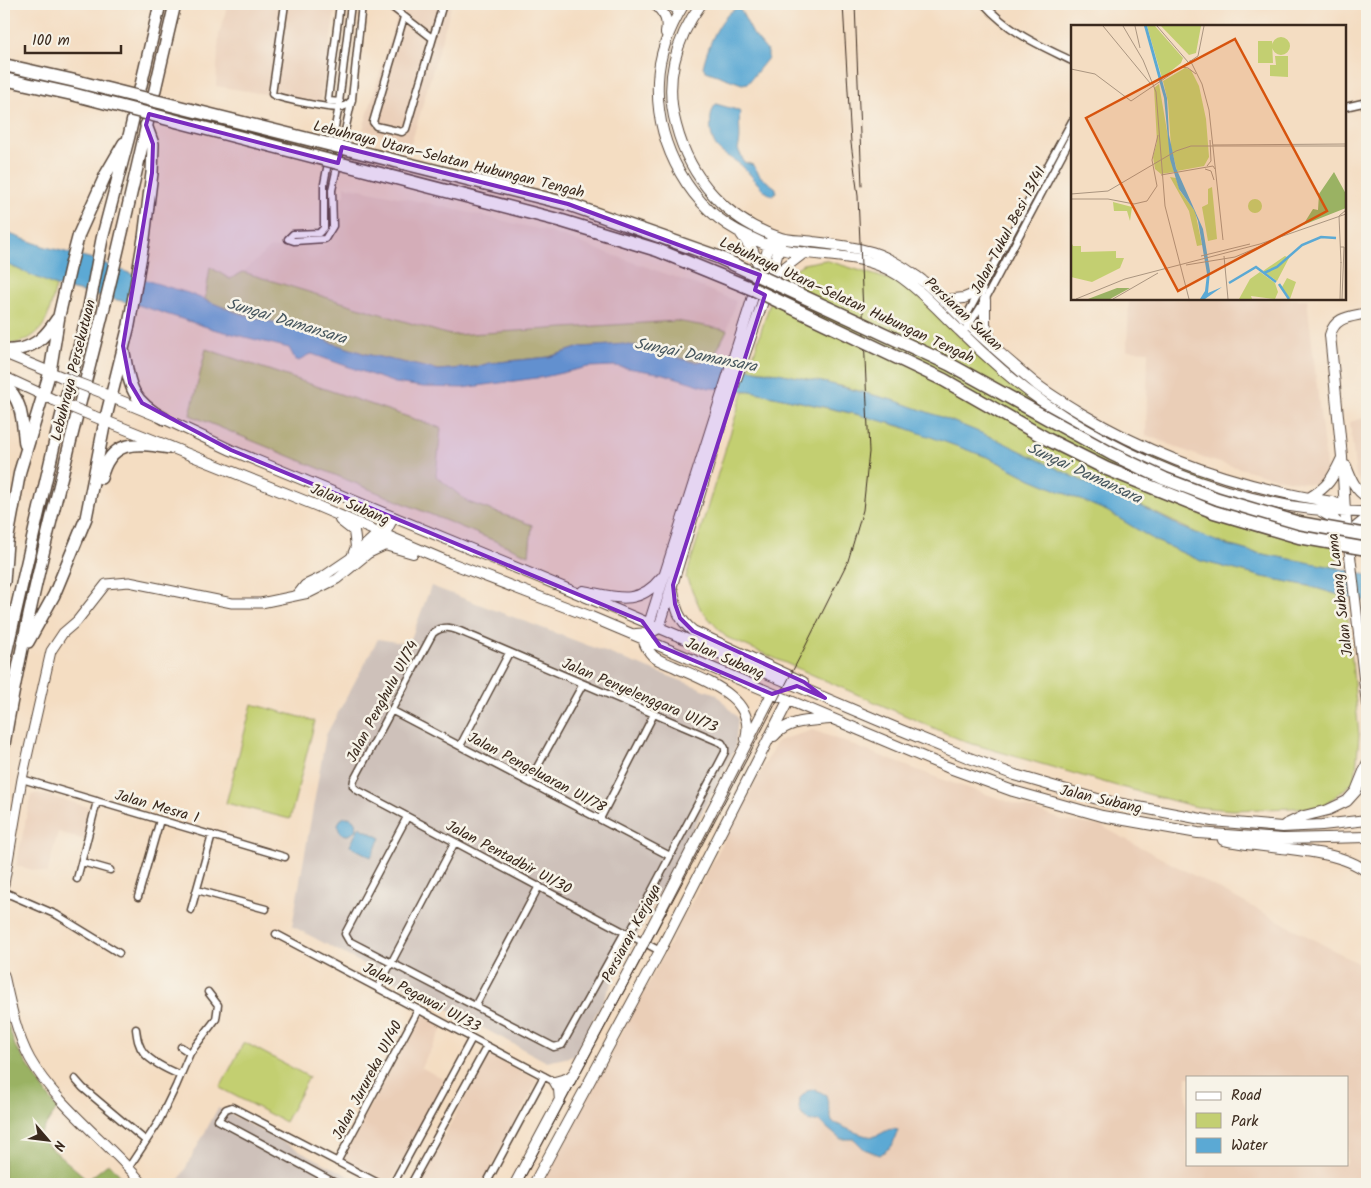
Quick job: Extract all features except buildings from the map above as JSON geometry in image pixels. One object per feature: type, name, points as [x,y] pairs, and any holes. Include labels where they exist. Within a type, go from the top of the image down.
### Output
[{"type":"highway","name":"Lebuhraya Persekutuan","points":[[4,662],[55,441],[88,312],[102,239],[129,136],[160,4]]},
{"type":"highway","name":"Lebuhraya Persekutuan","points":[[4,744],[18,662],[64,463],[102,318],[175,4]]},
{"type":"highway","name":"Lebuhraya Utara–Selatan Hubungan Tengah","points":[[4,65],[568,204],[718,257],[787,287],[950,364],[1112,454],[1165,479],[1218,499],[1299,523],[1367,535]]},
{"type":"highway","name":"Lebuhraya Utara–Selatan Hubungan Tengah","points":[[4,79],[72,94],[562,221],[656,250],[755,290],[944,380],[1047,439],[1116,473],[1214,512],[1299,537],[1367,548]]},
{"type":"highway","points":[[86,518],[106,421],[106,395],[129,325],[144,238],[152,173],[153,144],[146,125]]},
{"type":"highway","points":[[4,582],[10,520],[26,448],[50,372],[62,301],[79,234],[115,156],[129,136]]},
{"type":"highway","points":[[4,351],[28,347],[41,340],[59,316]]},
{"type":"highway","points":[[123,346],[128,376],[137,398],[149,410],[165,419]]},
{"type":"highway","points":[[4,385],[10,390],[19,404],[26,448]]},
{"type":"highway","points":[[18,662],[54,595],[86,518],[103,468],[116,450],[133,444],[170,448]]},
{"type":"main road","points":[[678,46],[681,12],[695,4]]},
{"type":"main road","name":"Persiaran Sukan","points":[[701,4],[693,14],[678,46],[670,86],[671,109],[678,135],[693,169],[701,182],[722,206],[744,221],[777,236],[869,251],[916,275],[945,300],[964,327],[1002,370],[1038,399],[1109,443],[1184,476],[1246,496],[1316,510],[1367,512]]},
{"type":"main road","points":[[655,5],[666,16],[668,22],[665,41]]},
{"type":"main road","name":"Persiaran Sukan","points":[[681,12],[665,41],[658,80],[658,107],[672,157],[690,188],[716,216],[739,232],[774,247],[846,256],[863,260],[896,274],[993,347],[1038,386],[1108,430],[1181,463],[1248,485],[1338,504],[1346,512]]},
{"type":"main road","points":[[739,232],[752,251],[761,272]]},
{"type":"main road","points":[[742,345],[771,278],[777,236]]},
{"type":"main road","points":[[745,746],[748,731],[745,713],[734,697],[721,688],[654,657],[646,646],[665,573],[742,345],[761,272],[774,247]]},
{"type":"main road","points":[[771,278],[805,252]]},
{"type":"main road","points":[[945,300],[983,296],[985,324],[993,347]]},
{"type":"main road","points":[[1367,313],[1339,320],[1332,326],[1330,335],[1342,457],[1352,483],[1367,497]]},
{"type":"main road","name":"Jalan Subang","points":[[4,351],[165,419],[231,450],[565,588],[650,631],[763,672],[967,757],[1015,774],[1078,794],[1142,809],[1212,821],[1282,827],[1367,820]]},
{"type":"main road","name":"Jalan Subang","points":[[4,377],[42,395],[315,505],[450,563],[631,634],[650,631]]},
{"type":"main road","points":[[650,631],[673,585],[719,416]]},
{"type":"main road","points":[[1309,498],[1324,489],[1330,482],[1342,457]]},
{"type":"main road","name":"Jalan Subang Lama","points":[[1342,457],[1348,538],[1367,704]]},
{"type":"main road","points":[[315,505],[349,525],[354,531],[356,547],[352,557]]},
{"type":"main road","points":[[1316,510],[1332,517],[1340,524],[1348,538],[1356,527],[1367,518]]},
{"type":"main road","points":[[370,552],[385,545],[450,563]]},
{"type":"main road","points":[[565,588],[632,598],[647,592],[665,573]]},
{"type":"main road","points":[[673,585],[677,614],[684,624],[693,631],[804,682],[825,698]]},
{"type":"main road","name":"Jalan Subang","points":[[650,631],[660,646],[947,767],[1013,791],[1102,816],[1198,833],[1283,839],[1367,837]]},
{"type":"main road","points":[[534,1184],[660,950],[788,701],[781,685],[763,672]]},
{"type":"main road","points":[[772,694],[784,690],[806,690]]},
{"type":"main road","name":"Persiaran Kerjaya","points":[[515,1184],[644,942],[772,694]]},
{"type":"main road","points":[[765,746],[778,731],[786,726],[808,721],[832,719]]},
{"type":"main road","points":[[1282,827],[1304,816],[1328,810],[1347,801],[1356,791],[1367,764]]},
{"type":"main road","points":[[1198,833],[1240,844],[1329,855],[1353,862],[1367,872]]},
{"type":"main road","points":[[560,1101],[559,1089],[555,1082],[569,1078],[574,1074]]},
{"type":"main road","points":[[538,1184],[554,1147]]},
{"type":"street","points":[[286,4],[272,94],[275,97],[339,105],[347,105],[352,99]]},
{"type":"street","points":[[339,105],[328,99],[340,4]]},
{"type":"street","points":[[351,4],[339,105],[324,184],[324,228],[319,234],[293,234],[288,239],[294,241],[325,239],[333,226],[332,190],[352,99],[362,4]]},
{"type":"street","points":[[388,4],[432,38]]},
{"type":"street","points":[[404,17],[373,122],[384,128],[404,131],[443,4]]},
{"type":"street","points":[[668,4],[681,12]]},
{"type":"street","points":[[984,4],[998,20],[1020,35],[1071,60]]},
{"type":"street","points":[[655,5],[681,12]]},
{"type":"street","points":[[1346,107],[1367,102]]},
{"type":"street","name":"Jalan Tukul Besi 13/41","points":[[983,296],[1071,123]]},
{"type":"street","name":"Jalan Tukul Besi 13/41","points":[[964,327],[1071,138]]},
{"type":"street","points":[[4,884],[22,779],[51,651],[63,634],[77,621],[106,584],[129,582],[232,603],[261,603],[309,593],[337,579],[370,552],[390,516]]},
{"type":"street","points":[[298,594],[305,585],[324,576],[382,533]]},
{"type":"street","name":"Jalan Penyelenggara U1/73","points":[[433,633],[440,628],[447,627],[722,743],[725,752],[670,856],[562,1044],[554,1047],[475,1006]]},
{"type":"street","name":"Jalan Penghulu U1/74","points":[[354,780],[433,633]]},
{"type":"street","points":[[460,746],[509,653]]},
{"type":"street","points":[[529,782],[583,684]]},
{"type":"street","name":"Jalan Pengeluaran U1/78","points":[[391,710],[670,856]]},
{"type":"street","points":[[600,819],[654,714]]},
{"type":"street","name":"Jalan Mesra 1","points":[[22,779],[286,857]]},
{"type":"street","name":"Jalan Pentadbir U1/30","points":[[354,780],[353,786],[357,790],[660,950]]},
{"type":"street","points":[[77,878],[97,801]]},
{"type":"street","points":[[407,817],[345,934],[349,941],[391,963],[475,1006],[539,886]]},
{"type":"street","points":[[138,897],[160,820]]},
{"type":"street","points":[[191,910],[212,835]]},
{"type":"street","points":[[378,988],[455,842]]},
{"type":"street","points":[[82,862],[110,870]]},
{"type":"street","points":[[197,890],[266,909]]},
{"type":"street","points":[[4,892],[57,915],[119,953]]},
{"type":"street","name":"Jalan Pegawai U1/33","points":[[276,934],[555,1082]]},
{"type":"street","points":[[4,974],[15,1020],[30,1058],[56,1094],[129,1167],[143,1184]]},
{"type":"street","points":[[129,1167],[161,1116],[190,1053],[216,1019],[218,1005],[208,992]]},
{"type":"street","name":"Jalan Jurureka U1/40","points":[[337,1162],[418,1010]]},
{"type":"street","points":[[136,1029],[139,1044],[144,1053],[180,1075]]},
{"type":"street","points":[[393,1184],[472,1038]]},
{"type":"street","points":[[411,1184],[487,1046]]},
{"type":"street","points":[[180,1047],[190,1053]]},
{"type":"street","points":[[486,1184],[544,1076]]},
{"type":"street","points":[[75,1079],[83,1088],[146,1141]]},
{"type":"street","points":[[337,1184],[218,1120],[226,1109],[232,1107],[380,1184]]},
{"type":"highlighted area","points":[[149,114],[338,163],[342,147],[568,204],[760,275],[755,290],[765,295],[673,585],[675,604],[680,618],[693,631],[804,682],[825,698],[797,686],[772,694],[660,646],[642,621],[231,450],[142,403],[130,383],[123,346],[152,173],[153,144],[146,125]]},
{"type":"shaded area","points":[[228,4],[336,4],[321,103],[216,86],[219,34]]},
{"type":"shaded area","points":[[367,4],[452,4],[411,144],[363,129],[397,18],[378,7],[367,6]]},
{"type":"shaded area","points":[[345,186],[546,231],[694,284],[736,301],[727,330],[676,321],[454,335],[243,272],[270,248],[318,245],[331,240],[338,225],[340,198],[345,195]]},
{"type":"shaded area","points":[[1129,300],[1307,300],[1327,475],[1316,485],[1276,478],[1206,459],[1146,435],[1148,351],[1127,350]]},
{"type":"shaded area","points":[[1367,417],[1367,488],[1356,477],[1350,422]]},
{"type":"shaded area","points":[[431,586],[716,694],[738,718],[735,749],[574,1056],[547,1062],[292,926],[326,735],[378,639],[409,644]]},
{"type":"shaded area","points":[[813,730],[941,779],[1066,821],[1101,826],[1367,968],[1367,1184],[553,1184],[544,1180],[777,741]]},
{"type":"shaded area","points":[[38,793],[93,808],[85,840],[58,832],[47,873],[16,866],[31,795]]},
{"type":"shaded area","points":[[420,1013],[444,1026],[421,1067],[446,1081],[390,1184],[388,1184],[341,1160]]},
{"type":"shaded area","points":[[488,1054],[538,1080],[483,1184],[418,1184]]},
{"type":"shaded area","points":[[218,1108],[364,1184],[177,1184]]},
{"type":"green space","points":[[825,260],[907,285],[987,363],[1109,439],[1244,498],[1317,517],[1333,524],[1338,568],[1252,552],[1209,539],[1127,499],[1103,491],[996,439],[896,401],[841,386],[749,369],[777,281],[803,264]]},
{"type":"green space","points":[[4,263],[56,286],[44,324],[32,337],[21,342],[4,342]]},
{"type":"green space","points":[[210,267],[230,279],[243,272],[454,335],[676,321],[727,330],[712,360],[689,361],[636,346],[611,345],[580,347],[549,357],[438,370],[366,354],[332,343],[310,332],[235,312],[205,300]]},
{"type":"green space","points":[[206,349],[441,428],[436,476],[468,502],[532,525],[529,555],[190,415]]},
{"type":"green space","points":[[751,391],[872,418],[915,431],[990,458],[1031,479],[1107,511],[1156,541],[1201,561],[1263,577],[1309,586],[1346,597],[1359,736],[1355,781],[1322,807],[1232,810],[1197,807],[966,742],[726,637],[701,610],[686,577],[743,392]]},
{"type":"green space","points":[[252,704],[315,721],[290,819],[226,803]]},
{"type":"green space","points":[[4,1013],[15,1046],[57,1109],[38,1137],[88,1180],[109,1163],[128,1184],[4,1184]]},
{"type":"green space","points":[[244,1042],[309,1077],[285,1122],[220,1088]]},
{"type":"water","points":[[737,8],[741,11],[753,34],[768,52],[768,58],[748,83],[742,84],[706,71],[703,67],[707,51],[719,25]]},
{"type":"water","points":[[716,104],[740,112],[740,140],[738,149],[744,162],[753,165],[761,177],[776,188],[776,193],[772,196],[742,166],[723,153],[714,144],[710,126],[713,108]]},
{"type":"water","points":[[4,232],[46,247],[93,259],[235,312],[310,332],[332,343],[366,354],[438,370],[549,357],[580,347],[623,344],[648,348],[689,361],[712,360],[759,371],[827,383],[896,401],[996,439],[1103,491],[1127,499],[1181,527],[1223,544],[1252,552],[1367,575],[1367,601],[1201,561],[1156,541],[1107,511],[1031,479],[990,458],[900,426],[856,414],[751,391],[709,388],[664,374],[615,366],[588,367],[544,377],[463,388],[423,387],[395,383],[312,354],[299,361],[295,359],[289,348],[213,329],[135,304],[56,286],[4,263]]},
{"type":"water","points":[[347,817],[353,820],[356,826],[353,832],[347,835],[341,832],[338,826],[341,820]]},
{"type":"water","points":[[359,827],[381,838],[371,857],[350,846]]},
{"type":"water","points":[[815,1089],[826,1095],[832,1122],[866,1136],[879,1135],[888,1130],[898,1130],[892,1146],[880,1155],[864,1149],[854,1139],[840,1139],[819,1121],[809,1121],[802,1115],[799,1109],[800,1098],[807,1091]]},
{"type":"tram line","points":[[521,1184],[804,649],[848,561],[863,510],[869,452],[858,196],[851,143],[843,4]]},
{"type":"tram line","points":[[855,4],[862,186]]},
{"type":"water label","name":"Sungai Damansara","points":[[287,320]]},
{"type":"water label","name":"Sungai Damansara","points":[[696,354]]},
{"type":"water label","name":"Sungai Damansara","points":[[1085,472]]}]
